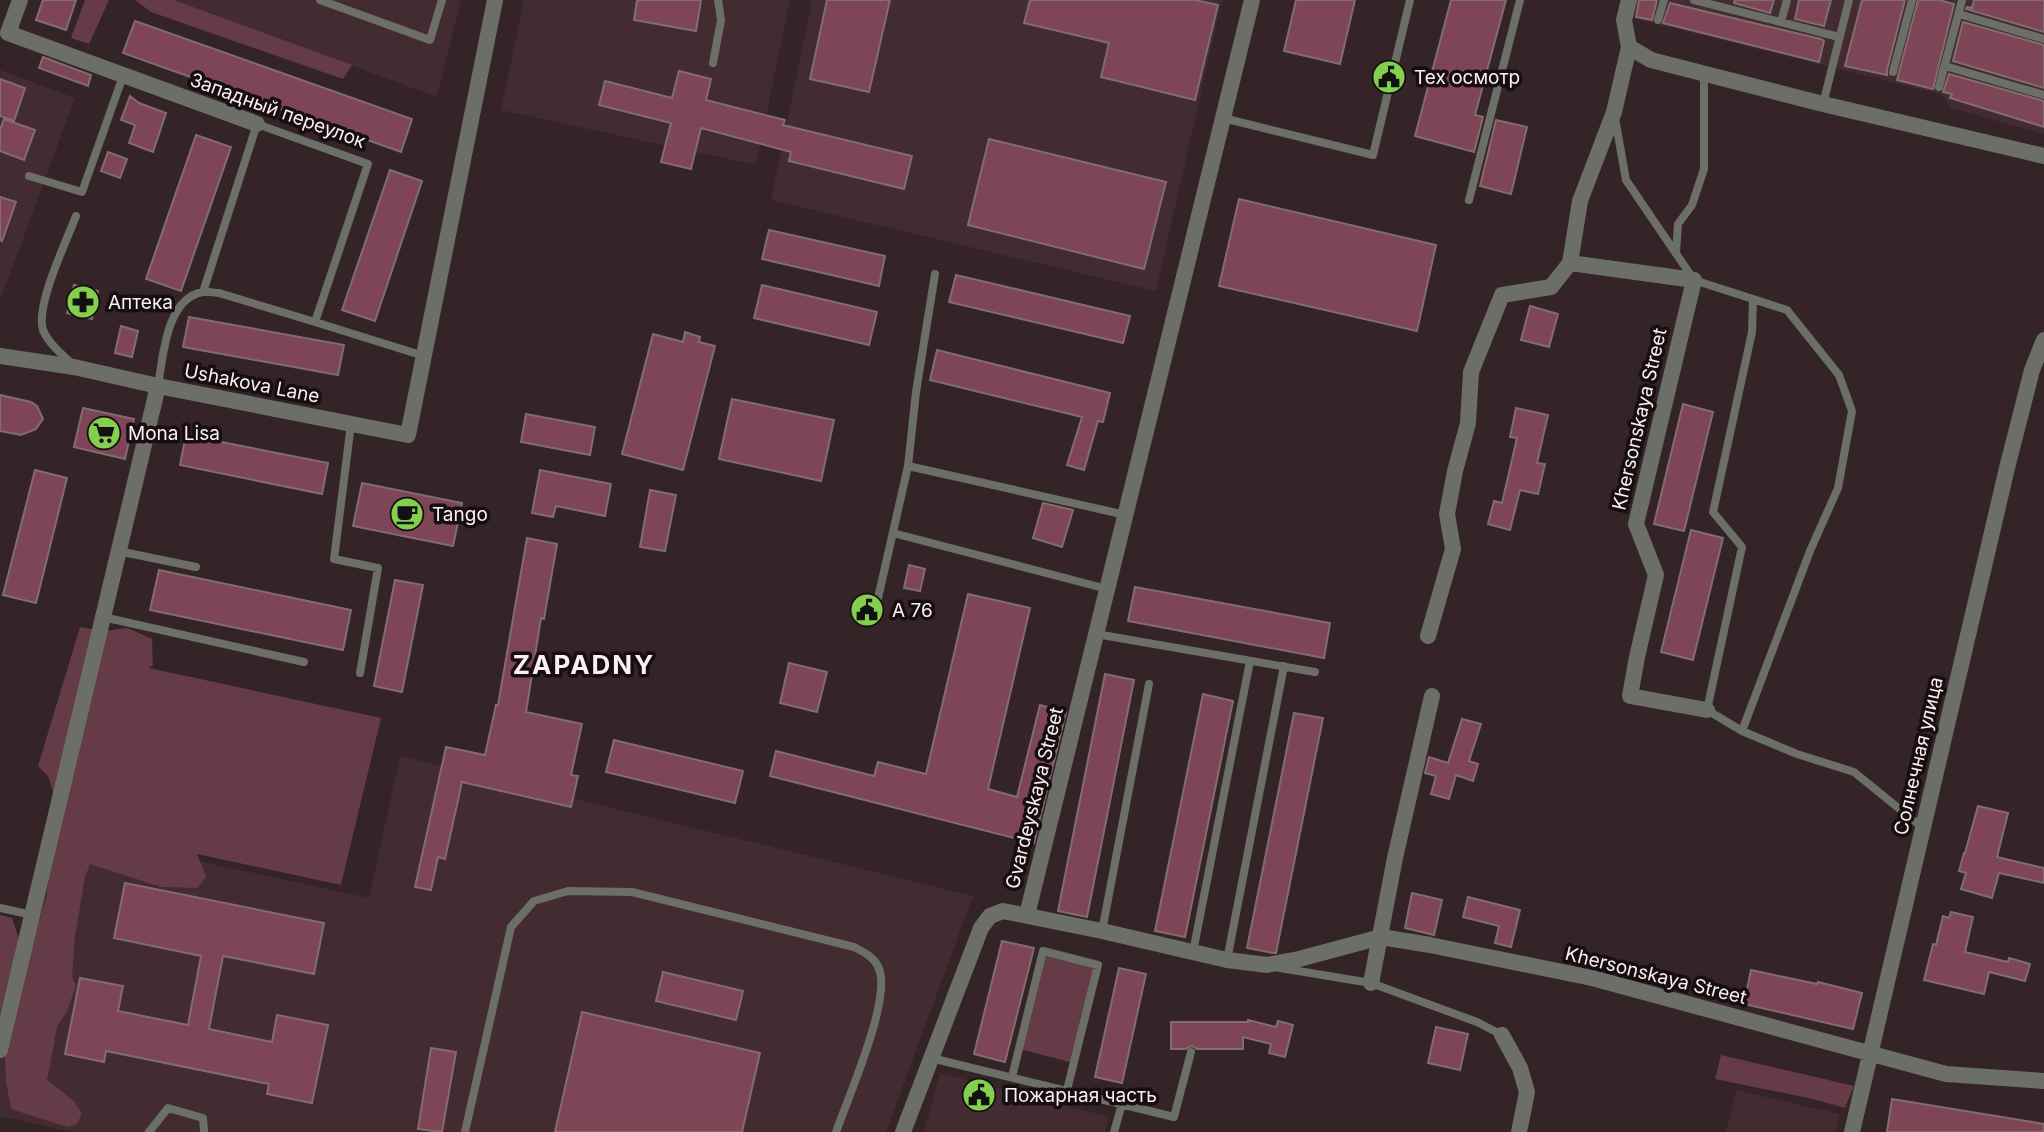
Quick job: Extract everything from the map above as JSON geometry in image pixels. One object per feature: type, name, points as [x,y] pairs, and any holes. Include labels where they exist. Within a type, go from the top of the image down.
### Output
[{"type":"street","name":"Западный переулок","points":[[20,0],[4,32],[257,124]]},
{"type":"street","name":"Gvardeyskaya Street","points":[[903,1132],[981,928],[990,916],[1003,911],[1027,915],[1252,0]]},
{"type":"street","points":[[1428,636],[1453,549],[1447,514],[1468,423],[1471,372],[1502,295],[1552,287],[1570,263],[1580,201],[1614,112],[1629,47],[1624,20],[1629,0]]},
{"type":"street","name":"Ushakova Lane","points":[[0,1050],[158,386],[408,435],[492,1]]},
{"type":"street","points":[[1629,47],[1651,60],[1704,74],[2044,156]]},
{"type":"street","points":[[1570,263],[1694,280]]},
{"type":"street","name":"Khersonskaya Street","points":[[1694,280],[1636,524],[1656,575],[1630,696],[1707,710]]},
{"type":"street","name":"Солнечная улица","points":[[1852,1132],[2007,468],[2032,370],[2044,340]]},
{"type":"street","points":[[0,356],[75,367],[158,386]]},
{"type":"street","points":[[1371,983],[1395,858],[1432,696]]},
{"type":"street","points":[[1027,915],[1227,960],[1267,965],[1381,937]]},
{"type":"street","name":"Khersonskaya Street","points":[[1381,937],[1592,978],[1946,1074],[2044,1081]]},
{"type":"street","points":[[1502,1035],[1520,1068],[1527,1092],[1519,1132]]},
{"type":"lane","points":[[320,0],[430,40],[442,0]]},
{"type":"lane","points":[[713,64],[721,20],[718,0]]},
{"type":"lane","points":[[1223,118],[1373,155],[1410,0]]},
{"type":"lane","points":[[1469,200],[1520,0]]},
{"type":"lane","points":[[1658,20],[1664,0]]},
{"type":"lane","points":[[1694,0],[1724,4],[1839,37]]},
{"type":"lane","points":[[1781,22],[1787,0]]},
{"type":"lane","points":[[1824,104],[1849,0]]},
{"type":"lane","points":[[1893,72],[1912,0]]},
{"type":"lane","points":[[1939,87],[1962,0]]},
{"type":"lane","points":[[1959,14],[2044,39]]},
{"type":"lane","points":[[1945,66],[2044,95]]},
{"type":"lane","points":[[1676,253],[1678,224],[1692,205],[1704,169],[1704,74]]},
{"type":"lane","points":[[29,176],[82,192],[123,76]]},
{"type":"lane","points":[[1614,112],[1626,180],[1694,280],[1787,310],[1839,375],[1852,411],[1838,488],[1810,551],[1742,731]]},
{"type":"lane","points":[[203,292],[257,124]]},
{"type":"lane","name":"Западный переулок","points":[[257,124],[368,164],[315,322]]},
{"type":"lane","points":[[75,367],[43,331],[41,318],[50,283],[76,216]]},
{"type":"lane","points":[[878,598],[908,466],[916,391],[935,274]]},
{"type":"lane","points":[[158,386],[172,319],[188,297],[203,292],[219,293],[424,356]]},
{"type":"lane","points":[[1753,299],[1752,332],[1713,512],[1742,547],[1707,710],[1742,731],[1797,754],[1854,772],[1923,828]]},
{"type":"lane","points":[[351,424],[334,559],[378,568],[360,673]]},
{"type":"lane","points":[[908,466],[1126,515]]},
{"type":"lane","points":[[893,533],[1107,589]]},
{"type":"lane","points":[[118,551],[195,568]]},
{"type":"lane","points":[[103,617],[304,662]]},
{"type":"lane","points":[[1096,634],[1315,672]]},
{"type":"lane","points":[[1192,952],[1250,660]]},
{"type":"lane","points":[[1227,960],[1284,666]]},
{"type":"lane","points":[[1102,931],[1149,684]]},
{"type":"lane","points":[[465,1132],[512,927],[534,901],[568,891],[632,892],[854,947],[874,959],[880,971],[879,1003],[874,1025],[835,1132]]},
{"type":"lane","points":[[0,908],[32,915]]},
{"type":"lane","points":[[1012,1077],[1043,951],[1098,965],[1067,1090]]},
{"type":"lane","points":[[1267,965],[1371,983],[1477,1022],[1502,1035]]},
{"type":"lane","points":[[930,1058],[1174,1116],[1191,1052]]},
{"type":"lane","points":[[1114,1132],[1122,1104]]},
{"type":"lane","points":[[149,1132],[168,1108],[203,1118],[205,1132]]},
{"type":"shaded area","points":[[85,0],[109,0],[89,44],[71,38]]},
{"type":"shaded area","points":[[135,0],[174,0],[352,65],[343,79],[151,12]]},
{"type":"shaded area","points":[[174,0],[461,0],[437,97]]},
{"type":"shaded area","points":[[524,0],[790,0],[756,165],[501,110]]},
{"type":"shaded area","points":[[812,0],[1222,0],[1156,291],[771,200]]},
{"type":"shaded area","points":[[1633,0],[2044,0],[2044,134],[1951,108],[1940,94],[1629,17]]},
{"type":"shaded area","points":[[0,70],[75,98],[1,298],[0,298]]},
{"type":"shaded area","points":[[80,627],[104,631],[128,628],[152,639],[153,665],[149,668],[381,718],[341,885],[197,854],[206,876],[198,888],[161,887],[90,864],[85,877],[75,936],[72,977],[76,986],[67,1011],[57,1027],[47,1080],[74,1101],[82,1113],[77,1124],[67,1127],[11,1109],[6,1081],[4,1033],[47,895],[53,792],[48,776],[38,766]]},
{"type":"shaded area","points":[[400,756],[973,896],[886,1132],[71,1132],[0,1116],[0,1050],[52,829],[369,898]]},
{"type":"shaded area","points":[[0,915],[12,918],[19,939],[0,1014]]},
{"type":"shaded area","points":[[1043,951],[1098,965],[1074,1063],[1019,1049]]},
{"type":"shaded area","points":[[1721,1055],[1854,1086],[1845,1108],[1715,1079]]},
{"type":"shaded area","name":"Пожарная часть","points":[[940,1073],[1109,1117],[1105,1132],[924,1132]]},
{"type":"shaded area","points":[[1736,1090],[1840,1114],[1836,1132],[1726,1132]]},
{"type":"building","points":[[43,0],[76,0],[66,30],[36,20]]},
{"type":"building","points":[[637,0],[701,0],[696,31],[634,20]]},
{"type":"building","points":[[827,0],[890,0],[869,92],[810,79]]},
{"type":"building","points":[[1030,0],[1195,0],[1218,5],[1195,100],[1101,77],[1109,43],[1024,23]]},
{"type":"building","points":[[1296,0],[1355,0],[1340,64],[1284,51]]},
{"type":"building","points":[[1451,0],[1506,0],[1475,115],[1483,117],[1474,152],[1415,136]]},
{"type":"building","points":[[1639,0],[1657,0],[1652,20],[1636,17]]},
{"type":"building","points":[[1735,0],[1774,0],[1770,13],[1734,3]]},
{"type":"building","points":[[1799,0],[1831,0],[1824,26],[1795,19]]},
{"type":"building","points":[[1862,0],[1905,0],[1887,75],[1845,66]]},
{"type":"building","points":[[1918,0],[1939,0],[1954,4],[1933,89],[1897,80]]},
{"type":"building","points":[[1974,0],[2044,0],[2044,32],[1966,9],[1972,8]]},
{"type":"building","points":[[1670,3],[1821,39],[1824,41],[1819,62],[1663,23]]},
{"type":"building","points":[[135,21],[412,119],[401,152],[123,53]]},
{"type":"building","points":[[1963,22],[2044,45],[2044,88],[1953,61]]},
{"type":"building","points":[[43,57],[91,75],[88,86],[39,68]]},
{"type":"building","points":[[679,71],[711,79],[706,100],[785,120],[783,125],[912,156],[904,189],[789,161],[791,152],[701,128],[691,169],[661,162],[671,123],[599,105],[605,81],[672,98]]},
{"type":"building","points":[[1949,74],[2044,101],[2044,127],[1950,98],[1952,94],[1943,92]]},
{"type":"building","points":[[0,79],[25,88],[14,121],[0,116]]},
{"type":"building","points":[[130,96],[139,103],[166,113],[153,152],[129,143],[135,125],[121,120]]},
{"type":"building","points":[[4,119],[35,130],[24,160],[0,151],[0,130]]},
{"type":"building","points":[[1496,120],[1527,127],[1511,194],[1480,186]]},
{"type":"building","points":[[196,135],[231,147],[181,291],[146,279]]},
{"type":"building","points":[[989,139],[1166,182],[1144,269],[968,225]]},
{"type":"building","points":[[108,152],[127,159],[120,178],[101,171]]},
{"type":"building","points":[[390,170],[422,181],[375,321],[342,310]]},
{"type":"building","points":[[0,197],[16,202],[2,241],[0,240]]},
{"type":"building","points":[[1239,199],[1436,245],[1417,331],[1219,286]]},
{"type":"building","points":[[769,230],[885,256],[879,286],[762,259]]},
{"type":"building","points":[[956,275],[1130,316],[1123,343],[949,302]]},
{"type":"building","name":"Аптека","points":[[74,285],[98,291],[92,319],[67,313]]},
{"type":"building","points":[[762,285],[877,312],[869,345],[754,318]]},
{"type":"building","points":[[1530,306],[1558,314],[1549,347],[1521,340]]},
{"type":"building","points":[[189,317],[344,345],[338,375],[183,347]]},
{"type":"building","points":[[121,326],[138,331],[132,357],[115,353]]},
{"type":"building","points":[[685,332],[700,337],[699,342],[715,346],[683,470],[622,454],[653,334],[683,342]]},
{"type":"building","points":[[937,350],[1110,393],[1103,422],[1098,421],[1084,470],[1067,465],[1082,417],[930,380]]},
{"type":"building","points":[[0,395],[31,402],[37,406],[43,419],[36,429],[21,435],[0,431]]},
{"type":"building","points":[[732,399],[834,420],[821,481],[719,459]]},
{"type":"building","points":[[1683,404],[1713,412],[1684,531],[1654,524]]},
{"type":"building","name":"Mona Lisa","points":[[83,408],[134,419],[125,459],[74,447]]},
{"type":"building","points":[[1516,408],[1548,415],[1537,463],[1545,464],[1538,494],[1520,490],[1510,530],[1488,524],[1494,501],[1502,503],[1517,438],[1510,437]]},
{"type":"building","points":[[526,414],[595,427],[590,455],[521,442]]},
{"type":"building","points":[[186,435],[328,463],[322,494],[180,465]]},
{"type":"building","points":[[35,470],[67,478],[36,603],[3,595]]},
{"type":"building","points":[[540,470],[611,484],[605,516],[556,506],[553,517],[532,513]]},
{"type":"building","name":"Tango","points":[[362,483],[462,503],[453,546],[353,526]]},
{"type":"building","points":[[650,490],[676,495],[665,551],[640,547]]},
{"type":"building","points":[[1043,503],[1073,510],[1062,547],[1033,538]]},
{"type":"building","points":[[1691,530],[1723,538],[1693,660],[1661,652]]},
{"type":"building","points":[[527,538],[557,544],[544,619],[541,618],[526,712],[582,724],[571,775],[578,776],[571,807],[462,782],[445,859],[438,857],[431,890],[415,887],[446,747],[485,755],[498,705]]},
{"type":"building","points":[[909,565],[925,569],[920,591],[904,588]]},
{"type":"building","points":[[159,570],[351,610],[343,650],[150,610]]},
{"type":"building","points":[[395,580],[423,585],[402,692],[374,686]]},
{"type":"building","points":[[1135,587],[1330,623],[1324,658],[1128,621]]},
{"type":"building","points":[[968,594],[1030,608],[988,789],[1017,797],[1040,705],[1066,712],[1034,843],[770,776],[776,751],[874,776],[878,762],[926,774]]},
{"type":"building","points":[[789,663],[827,672],[817,712],[780,703]]},
{"type":"building","points":[[1105,674],[1134,680],[1087,917],[1058,911]]},
{"type":"building","points":[[1203,694],[1233,701],[1185,937],[1155,931]]},
{"type":"building","points":[[1294,713],[1323,718],[1276,953],[1273,953],[1247,948]]},
{"type":"building","points":[[1462,719],[1481,724],[1469,761],[1478,764],[1473,781],[1456,775],[1449,799],[1431,794],[1436,776],[1425,773],[1429,757],[1448,763]]},
{"type":"building","points":[[614,740],[743,771],[735,803],[606,772]]},
{"type":"building","points":[[1978,806],[2008,813],[1997,857],[2044,868],[2044,883],[1999,873],[1992,898],[1961,889],[1966,873],[1959,871]]},
{"type":"building","points":[[125,883],[324,923],[314,974],[223,956],[209,1029],[272,1042],[277,1015],[328,1025],[312,1103],[267,1094],[269,1084],[106,1051],[104,1062],[65,1054],[80,978],[123,986],[118,1011],[188,1025],[201,956],[114,938]]},
{"type":"building","points":[[1412,893],[1442,900],[1434,935],[1405,928]]},
{"type":"building","points":[[1468,897],[1520,910],[1511,947],[1495,943],[1499,926],[1463,917]]},
{"type":"building","points":[[1951,912],[1973,917],[1965,952],[2030,964],[2025,981],[1989,972],[1984,994],[1924,980],[1943,916],[1949,918]]},
{"type":"building","points":[[1002,941],[1034,948],[1005,1062],[974,1054]]},
{"type":"building","points":[[1119,968],[1146,974],[1122,1083],[1095,1077]]},
{"type":"building","points":[[1751,970],[1862,993],[1853,1029],[1744,1004]]},
{"type":"building","points":[[663,972],[743,991],[736,1020],[656,1001]]},
{"type":"building","points":[[582,1012],[760,1053],[742,1132],[555,1132]]},
{"type":"building","points":[[1248,1020],[1276,1027],[1278,1021],[1293,1025],[1285,1057],[1269,1053],[1271,1044],[1243,1037],[1243,1049],[1197,1049],[1192,1046],[1171,1049],[1171,1022]]},
{"type":"building","points":[[1436,1027],[1468,1034],[1460,1070],[1428,1063]]},
{"type":"building","points":[[431,1048],[456,1052],[442,1132],[418,1129]]},
{"type":"building","points":[[1892,1099],[2044,1124],[2044,1132],[1887,1132]]},
{"type":"place","name":"Тех осмотр","points":[[1389,77]]},
{"type":"place","name":"Аптека","points":[[83,302]]},
{"type":"place","name":"Mona Lisa","points":[[104,433]]},
{"type":"place","name":"Tango","points":[[407,514]]},
{"type":"place","name":"А 76","points":[[867,610]]},
{"type":"place","name":"Пожарная часть","points":[[979,1095]]},
{"type":"district","name":"ZAPADNY","points":[[584,665]]}]
